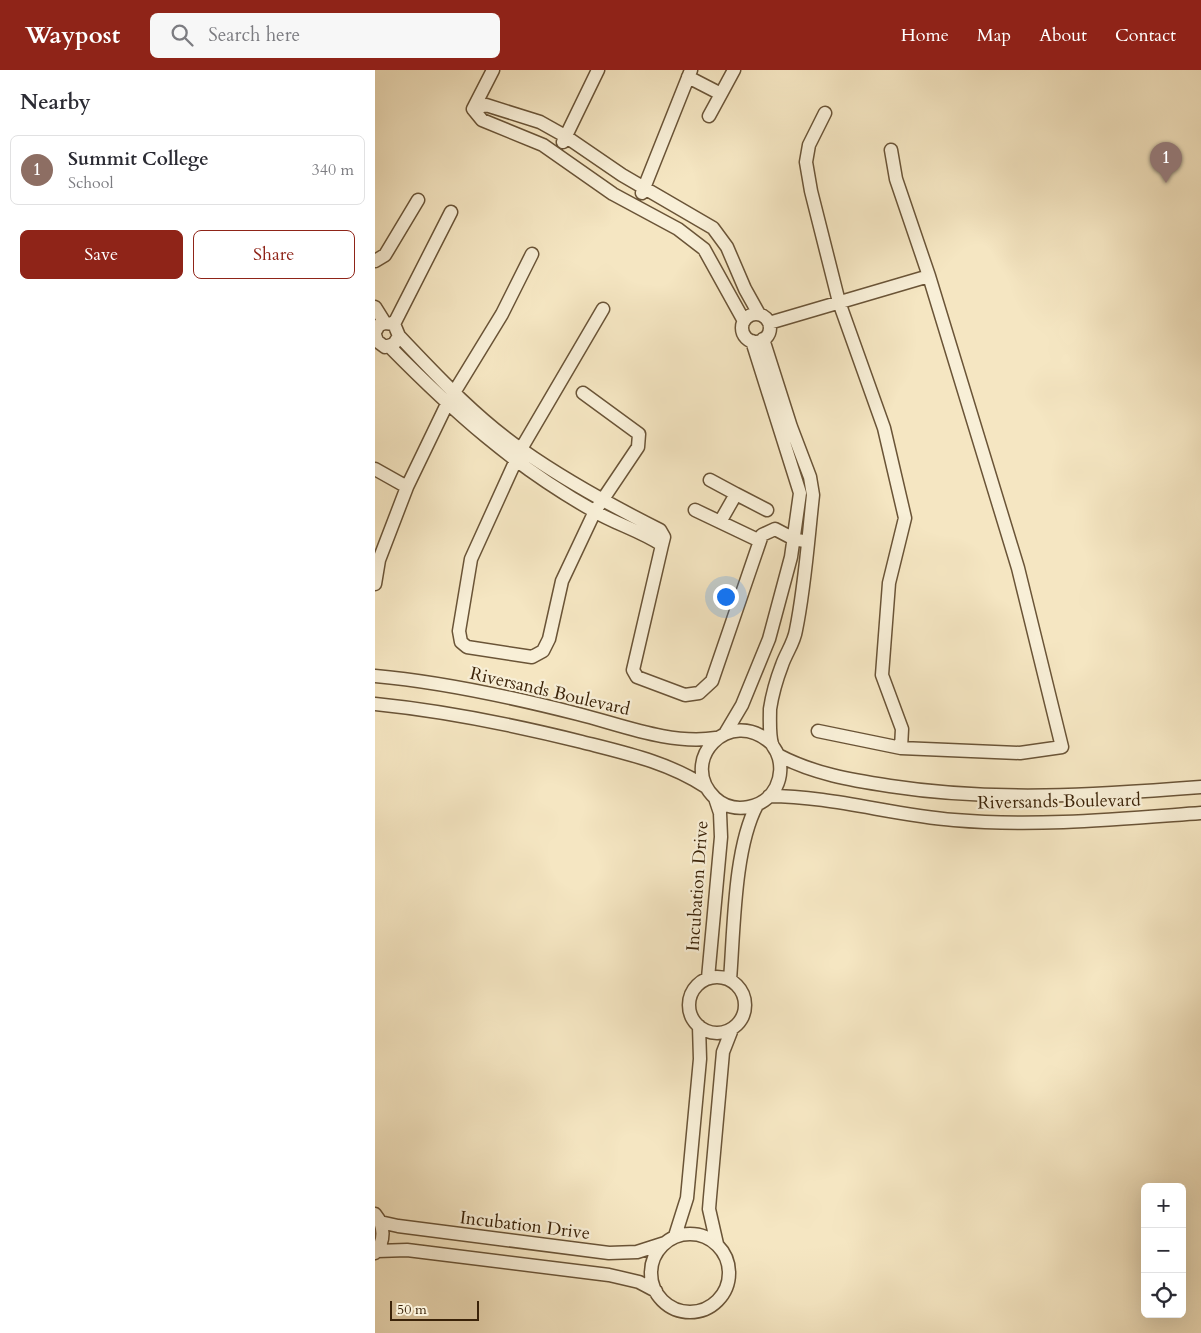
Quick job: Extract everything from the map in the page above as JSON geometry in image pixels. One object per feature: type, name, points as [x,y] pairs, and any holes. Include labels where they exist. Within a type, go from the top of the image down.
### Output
[{"type":"street","points":[[473,109],[493,70]]},
{"type":"street","points":[[557,155],[598,70]]},
{"type":"street","points":[[709,116],[735,70]]},
{"type":"street","points":[[637,205],[690,74],[721,94]]},
{"type":"street","points":[[473,109],[486,105],[539,122],[565,136],[621,175],[713,228],[727,247],[745,289],[764,318],[769,331],[758,340]]},
{"type":"street","points":[[473,109],[482,120],[543,145],[613,194],[637,205],[678,229],[704,249],[744,320],[743,333],[758,340],[810,477],[813,495],[796,632],[782,664],[770,709],[780,777],[769,796],[757,805],[746,829],[743,842],[729,980]]},
{"type":"street","points":[[825,113],[809,145],[806,162],[811,191],[839,302],[884,428],[905,518],[889,583],[882,675],[902,729],[901,748]]},
{"type":"street","points":[[818,731],[901,748],[1020,753],[1061,747],[1018,568],[929,276],[896,178],[891,150]]},
{"type":"street","points":[[375,261],[385,256],[418,200]]},
{"type":"street","points":[[379,343],[394,344],[393,328],[451,212]]},
{"type":"street","points":[[375,584],[379,560],[407,487],[453,392],[502,314],[532,254]]},
{"type":"street","points":[[744,320],[751,315],[764,318],[839,302],[929,276]]},
{"type":"street","points":[[375,307],[453,392],[521,449],[598,506]]},
{"type":"street","points":[[583,393],[639,434],[638,448],[598,506],[562,581],[549,639],[543,651],[532,657],[467,646],[461,642],[459,631],[471,559],[521,449],[603,309]]},
{"type":"street","points":[[393,328],[379,325],[379,343],[516,462],[598,506],[662,545],[633,670],[637,677],[685,695],[699,693],[712,681],[762,535],[775,529],[794,539],[807,542]]},
{"type":"street","points":[[757,805],[735,808],[715,798],[707,787],[703,774],[703,761],[707,749],[721,735],[742,705],[769,639],[794,539],[800,493],[758,340]]},
{"type":"street","points":[[375,469],[407,487]]},
{"type":"street","points":[[710,480],[767,510]]},
{"type":"street","points":[[720,522],[736,494]]},
{"type":"street","points":[[695,510],[760,541]]},
{"type":"street","points":[[769,639],[790,649]]},
{"type":"street","name":"Riversands Boulevard","points":[[375,676],[448,686],[493,695],[677,739],[698,741],[721,735]]},
{"type":"street","points":[[375,704],[500,723],[646,758],[677,770],[707,787]]},
{"type":"street","points":[[721,735],[739,729],[751,730],[763,735],[775,749]]},
{"type":"street","name":"Riversands Boulevard","points":[[775,749],[817,773],[915,790],[961,794],[1102,795],[1201,787]]},
{"type":"street","name":"Riversands Boulevard","points":[[769,796],[801,797],[921,817],[1000,823],[1048,823],[1201,813]]},
{"type":"street","name":"Incubation Drive","points":[[707,978],[721,837],[720,813],[715,798]]},
{"type":"street","points":[[655,1291],[651,1279],[651,1266],[656,1253],[670,1239],[683,1216],[689,1182],[701,1053],[699,1026],[691,1014],[689,1000],[699,983],[707,978],[717,976],[729,980],[741,990],[745,1007],[743,1016],[732,1029],[723,1052],[709,1197],[709,1209],[717,1244]]},
{"type":"street","points":[[699,1026],[715,1033],[732,1029]]},
{"type":"street","points":[[378,1218],[383,1237],[376,1252],[407,1250],[609,1274],[639,1282],[655,1291],[667,1305],[686,1312],[698,1312],[717,1302],[727,1286],[729,1268],[723,1251],[717,1244],[697,1234],[670,1239]]},
{"type":"street","name":"Incubation Drive","points":[[378,1218],[398,1226],[609,1253],[637,1252],[670,1239]]},
{"type":"place","name":"Summit College","points":[[1166,183]]}]
